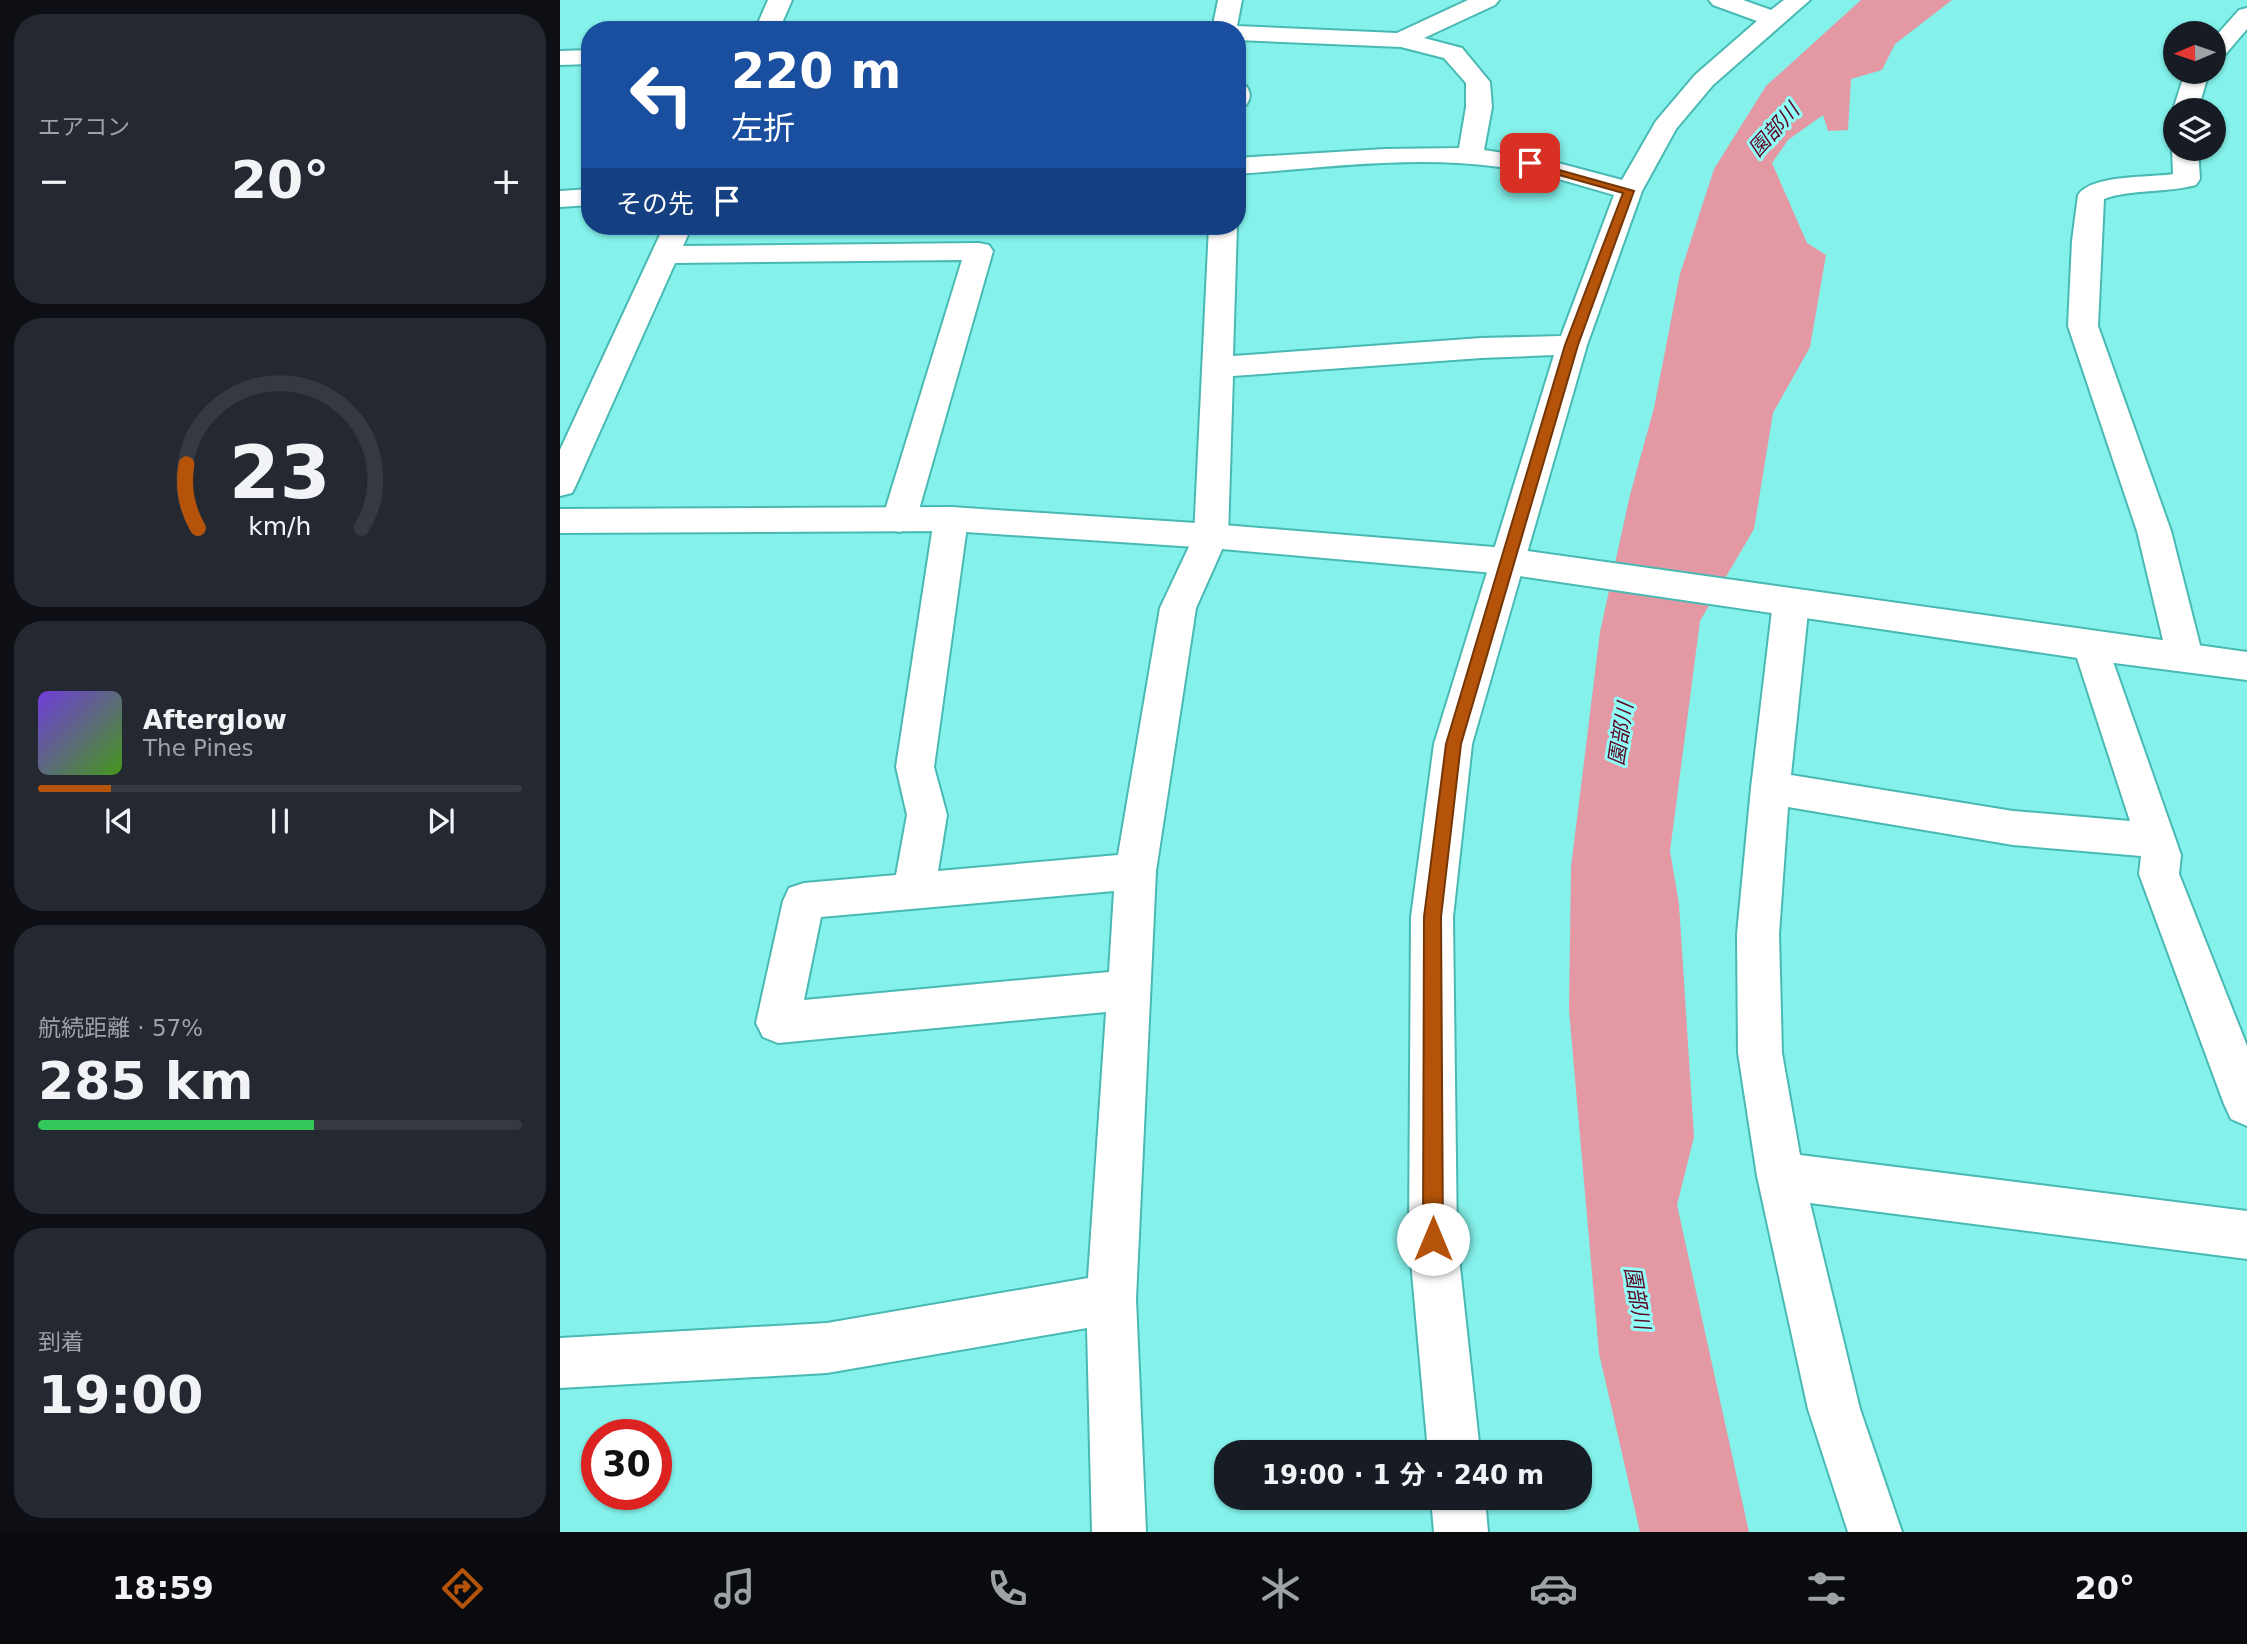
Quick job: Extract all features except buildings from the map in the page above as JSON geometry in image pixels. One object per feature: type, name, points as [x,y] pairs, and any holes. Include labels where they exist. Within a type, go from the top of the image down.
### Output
[{"type":"street","points":[[771,21],[780,0]]},
{"type":"street","points":[[1226,21],[1230,0]]},
{"type":"street","points":[[1401,40],[1487,0]]},
{"type":"street","points":[[1721,0],[1774,19]]},
{"type":"street","points":[[1453,1440],[1433,1239],[1432,917],[1454,744],[1517,563],[1572,345],[1629,191],[1665,126],[1704,80],[1798,0]]},
{"type":"street","points":[[2226,38],[2247,15]]},
{"type":"street","points":[[1246,33],[1401,40],[1453,53],[1478,82],[1479,107],[1470,157]]},
{"type":"street","points":[[560,58],[581,57]]},
{"type":"street","points":[[1246,165],[1395,157],[1470,157],[1530,163],[1629,191]]},
{"type":"street","points":[[2185,657],[2154,531],[2083,326],[2086,241],[2091,195],[2108,186],[2174,184],[2188,179],[2186,161]]},
{"type":"street","points":[[560,199],[581,198]]},
{"type":"street","points":[[560,485],[674,235]]},
{"type":"street","points":[[1119,1532],[1111,1299],[1136,871],[1178,608],[1211,536],[1223,235]]},
{"type":"street","points":[[664,255],[979,251],[899,520]]},
{"type":"street","points":[[1216,367],[1480,348],[1572,345]]},
{"type":"street","points":[[560,521],[951,519],[1211,536],[1517,563],[2247,666]]},
{"type":"street","points":[[914,891],[927,815],[915,767],[951,519]]},
{"type":"street","points":[[1778,600],[1770,788],[1758,934],[1760,1053],[1780,1176],[1834,1409],[1875,1532]]},
{"type":"street","points":[[2091,646],[2161,855],[2159,874],[2247,1104]]},
{"type":"street","points":[[1770,788],[2013,828],[2156,840]]},
{"type":"street","points":[[1128,990],[778,1023],[804,901],[1136,871]]},
{"type":"street","points":[[1780,1176],[2247,1235]]},
{"type":"street","points":[[560,1363],[827,1348],[1111,1299]]},
{"type":"street","points":[[1459,1510],[1461,1532]]},
{"type":"water","name":"園部川","points":[[1861,0],[1952,0],[1895,44],[1882,70],[1851,79],[1848,130],[1828,131],[1823,115],[1788,140],[1772,163],[1807,243],[1826,255],[1810,347],[1773,413],[1754,529],[1700,621],[1670,851],[1679,904],[1694,1137],[1677,1205],[1749,1532],[1640,1532],[1599,1353],[1569,1010],[1571,867],[1600,632],[1630,495],[1654,408],[1680,274],[1714,169],[1766,86]]},
{"type":"route","points":[[1433,1239],[1432,917],[1454,744],[1572,345],[1629,191],[1530,163]]}]
